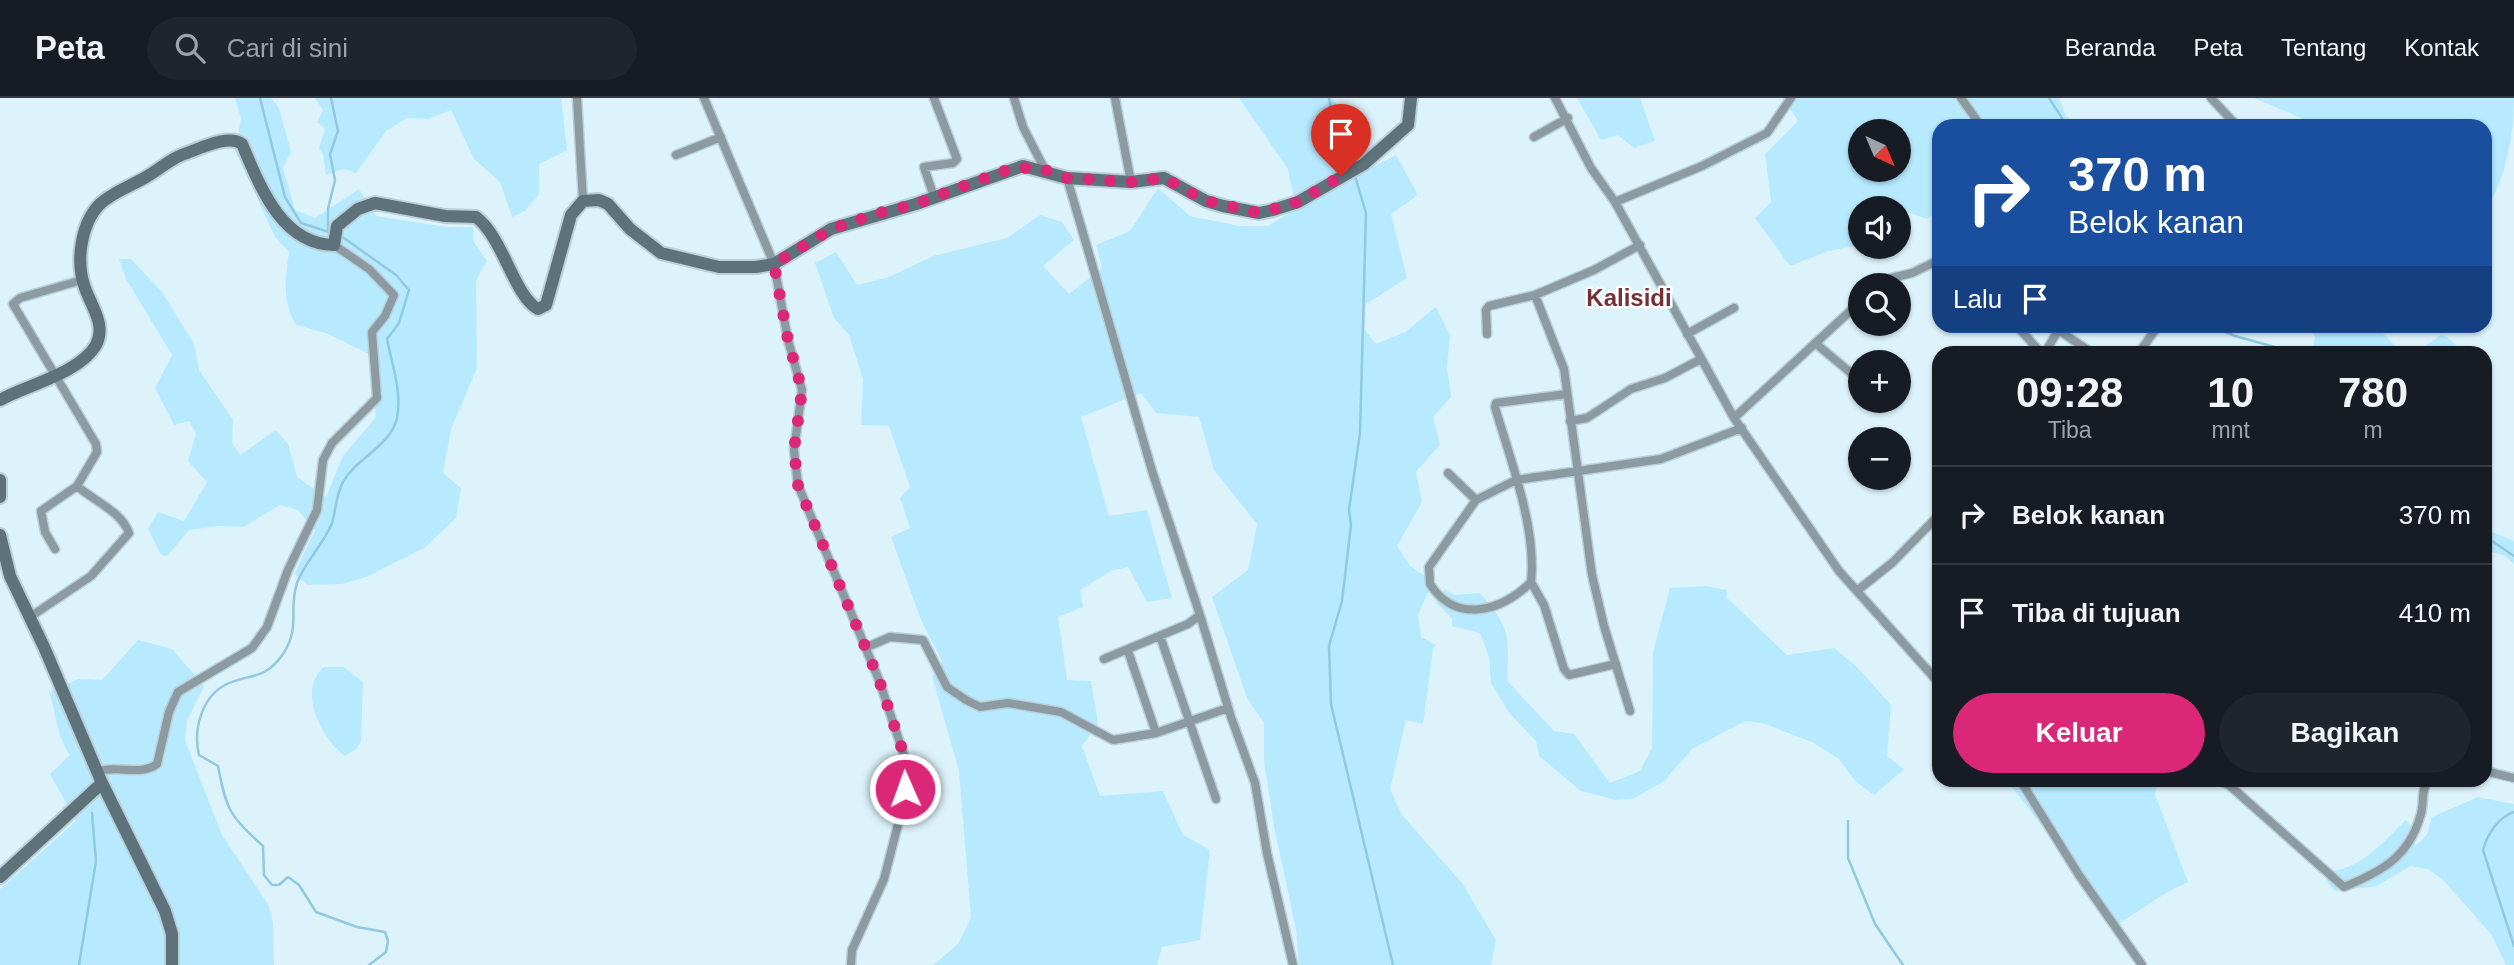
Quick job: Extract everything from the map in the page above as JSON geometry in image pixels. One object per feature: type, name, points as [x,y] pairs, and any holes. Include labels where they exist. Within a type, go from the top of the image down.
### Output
[{"type":"street","points":[[0,400],[56,375],[91,353],[101,332],[82,280],[83,237],[86,225],[99,205],[147,177],[170,159],[229,141],[242,144],[279,219],[318,245],[335,236],[358,209],[375,203],[445,216],[476,217],[497,243],[528,301],[538,309],[546,305],[571,215],[583,201],[577,98]]},
{"type":"street","points":[[704,98],[774,264],[788,340],[802,390],[794,450],[798,485],[865,648],[904,755],[905,789],[884,879],[852,950],[851,965]]},
{"type":"street","points":[[934,98],[957,159],[953,163],[924,167],[934,197]]},
{"type":"street","points":[[1014,98],[1023,127],[1045,170]]},
{"type":"street","points":[[1115,98],[1131,182]]},
{"type":"street","points":[[583,201],[599,200],[608,204],[630,229],[661,253],[719,267],[774,264],[831,229],[934,197],[1015,167],[1045,170],[1067,178],[1131,182],[1164,178],[1206,201],[1259,213],[1298,202],[1364,164],[1408,125],[1411,98]]},
{"type":"street","points":[[1555,98],[1568,118],[1591,168],[1640,245],[1734,418],[1803,522],[1932,675]]},
{"type":"street","points":[[1615,202],[1702,166],[1767,133],[1791,98]]},
{"type":"street","points":[[1961,98],[1975,119]]},
{"type":"street","points":[[2211,98],[2230,119]]},
{"type":"street","points":[[1534,137],[1568,118]]},
{"type":"street","points":[[676,155],[721,137]]},
{"type":"street","points":[[1067,178],[1153,474],[1228,708],[1255,783],[1267,853],[1293,965]]},
{"type":"street","points":[[0,877],[99,778],[120,767],[140,771],[157,764],[169,712],[178,692],[252,648],[275,609],[288,570],[317,510],[323,460],[332,443],[377,398],[372,332],[385,316],[394,295],[335,236]]},
{"type":"street","points":[[1488,334],[1486,310],[1489,306],[1535,295],[1594,270],[1640,245]]},
{"type":"street","points":[[1907,273],[1932,263]]},
{"type":"street","points":[[55,550],[45,532],[41,512],[77,486],[97,446],[13,304],[20,298],[82,280]]},
{"type":"street","points":[[1535,295],[1563,369],[1580,469],[1592,575],[1630,711]]},
{"type":"street","points":[[1687,334],[1734,308]]},
{"type":"street","points":[[1734,418],[1848,313]]},
{"type":"street","points":[[2024,333],[2036,346]]},
{"type":"street","points":[[2067,333],[2084,346]]},
{"type":"street","points":[[1815,343],[1848,370]]},
{"type":"street","points":[[1570,421],[1587,418],[1631,389],[1665,378],[1701,359]]},
{"type":"street","points":[[1567,394],[1496,403],[1530,538],[1531,582],[1544,605],[1565,672],[1575,676],[1616,664]]},
{"type":"street","points":[[1531,582],[1503,602],[1480,611],[1468,612],[1453,608],[1435,593],[1428,577],[1429,567],[1476,500],[1516,480],[1661,458],[1742,428]]},
{"type":"street","points":[[1448,473],[1476,500]]},
{"type":"street","points":[[0,480],[0,496]]},
{"type":"street","points":[[30,617],[91,576],[129,533],[115,512],[96,503],[77,486]]},
{"type":"street","points":[[1858,590],[1892,563],[1932,521]]},
{"type":"street","points":[[0,535],[10,576],[99,778],[164,911],[172,934],[172,965]]},
{"type":"street","points":[[1104,659],[1128,651],[1200,615]]},
{"type":"street","points":[[1160,636],[1216,799]]},
{"type":"street","points":[[865,648],[890,637],[923,640],[947,687],[980,707],[1008,703],[1061,712],[1113,740],[1156,733],[1228,708]]},
{"type":"street","points":[[1128,651],[1156,733]]},
{"type":"street","points":[[2492,773],[2514,778]]},
{"type":"street","points":[[2024,787],[2079,875],[2142,965]]},
{"type":"street","points":[[2231,787],[2344,887],[2383,871],[2409,842],[2420,820],[2424,787]]},
{"type":"shaded area","points":[[235,98],[271,98],[279,108],[291,152],[283,168],[295,210],[315,218],[359,189],[376,216],[447,227],[473,227],[473,241],[487,261],[476,280],[477,368],[451,429],[443,473],[461,488],[456,518],[424,548],[366,577],[342,584],[308,585],[294,574],[315,531],[298,510],[280,505],[243,527],[219,526],[189,530],[167,556],[161,555],[148,529],[158,512],[184,521],[207,482],[188,461],[196,434],[189,421],[174,425],[155,388],[172,355],[126,279],[119,259],[131,259],[162,292],[194,344],[199,370],[233,420],[232,443],[240,455],[276,430],[288,444],[297,477],[326,497],[343,456],[376,417],[369,354],[326,333],[296,325],[288,307],[286,272],[289,252],[275,237],[235,150],[241,118]]},
{"type":"shaded area","points":[[315,98],[561,98],[567,150],[539,164],[539,194],[525,211],[512,217],[500,182],[474,159],[451,110],[429,119],[407,118],[386,131],[356,173],[344,169],[326,175],[323,155],[319,148],[325,129],[317,122],[323,110]]},
{"type":"shaded area","points":[[1239,98],[1333,98],[1339,110],[1347,155],[1367,170],[1396,155],[1418,195],[1391,214],[1407,278],[1366,304],[1365,330],[1376,344],[1405,332],[1436,307],[1450,335],[1447,366],[1451,397],[1433,417],[1440,445],[1416,472],[1422,502],[1397,546],[1410,566],[1433,581],[1418,615],[1421,637],[1436,645],[1433,649],[1423,724],[1406,720],[1390,789],[1402,815],[1462,883],[1496,940],[1491,965],[1299,965],[1296,929],[1275,832],[1264,762],[1264,723],[1247,698],[1212,597],[1248,570],[1257,524],[1214,470],[1199,417],[1156,413],[1141,393],[1081,417],[1109,516],[1147,510],[1172,598],[1147,602],[1128,567],[1111,571],[1080,590],[1083,607],[1058,617],[1067,680],[1091,681],[1098,724],[1082,746],[1100,796],[1163,791],[1183,835],[1210,850],[1200,940],[1162,947],[1157,965],[933,965],[958,944],[971,918],[959,771],[932,676],[942,661],[921,620],[891,537],[910,528],[900,498],[910,487],[889,426],[861,425],[863,379],[849,335],[834,318],[815,263],[836,252],[857,285],[889,277],[933,256],[1007,238],[1040,215],[1062,222],[1074,240],[1043,266],[1069,294],[1102,268],[1096,245],[1130,231],[1158,188],[1190,216],[1240,226],[1268,226],[1296,209],[1288,169]]},
{"type":"shaded area","points":[[1577,98],[1640,98],[1655,141],[1634,148],[1618,135],[1601,140]]},
{"type":"shaded area","points":[[1783,98],[2059,98],[2070,119],[1932,119],[1932,215],[1927,219],[1911,213],[1911,196],[1848,196],[1848,247],[1828,251],[1790,266],[1755,218],[1771,202],[1765,154],[1798,121]]},
{"type":"shaded area","points":[[2254,98],[2514,98],[2507,157],[2492,199],[2492,119],[2301,118]]},
{"type":"shaded area","points":[[2313,333],[2383,333],[2397,346],[2313,346]]},
{"type":"shaded area","points":[[2441,335],[2457,346],[2425,346]]},
{"type":"shaded area","points":[[2492,532],[2514,541],[2514,564],[2504,555],[2492,552]]},
{"type":"shaded area","points":[[1706,586],[1727,590],[1726,597],[1787,655],[1834,648],[1856,666],[1891,705],[1887,756],[1904,769],[1874,795],[1855,781],[1839,759],[1812,742],[1762,723],[1745,721],[1692,749],[1664,781],[1633,799],[1616,800],[1581,791],[1539,756],[1536,741],[1510,714],[1491,683],[1489,657],[1480,633],[1452,626],[1452,618],[1436,602],[1445,589],[1454,595],[1480,593],[1498,615],[1506,633],[1507,681],[1554,731],[1574,734],[1610,783],[1640,771],[1652,748],[1653,652],[1670,588]]},
{"type":"shaded area","points":[[138,640],[172,649],[204,686],[187,721],[185,740],[222,835],[269,906],[273,924],[274,965],[0,965],[0,889],[76,821],[50,774],[70,755],[59,732],[49,692],[78,679],[102,680]]},
{"type":"shaded area","points":[[324,667],[344,667],[363,682],[361,742],[345,756],[328,739],[315,714],[312,688]]},
{"type":"shaded area","points":[[2012,787],[2157,787],[2155,794],[2188,882],[2112,928],[2050,836]]},
{"type":"shaded area","points":[[2478,797],[2514,804],[2514,965],[2506,965],[2491,934],[2443,880],[2428,869],[2410,866],[2377,886],[2335,891],[2326,881],[2333,871],[2354,864],[2373,852],[2406,820],[2411,826],[2411,841],[2417,845],[2427,834],[2432,817]]},
{"type":"waterway","points":[[260,98],[285,197],[301,223],[332,233]]},
{"type":"waterway","points":[[328,231],[328,209],[335,180],[330,154],[338,131],[331,98]]},
{"type":"waterway","points":[[1329,98],[1342,160],[1349,168]]},
{"type":"waterway","points":[[2049,98],[2062,119]]},
{"type":"waterway","points":[[1355,176],[1366,213],[1360,433],[1349,510],[1351,525],[1342,601],[1329,646],[1331,704],[1393,965]]},
{"type":"waterway","points":[[341,236],[396,275],[409,290],[399,323],[387,339],[397,388],[397,418],[388,436],[356,466],[341,487],[329,531],[297,583],[292,635],[283,654],[269,669],[233,681],[210,698],[198,726],[197,746],[199,755],[218,766],[227,803],[236,819],[263,846],[264,875],[272,885],[279,885],[288,877],[299,885],[316,912],[357,927],[385,932],[388,941],[386,952],[369,965]]},
{"type":"waterway","points":[[2228,333],[2271,346]]},
{"type":"waterway","points":[[2492,541],[2514,556]]},
{"type":"waterway","points":[[2514,812],[2494,827],[2483,850],[2514,946]]},
{"type":"waterway","points":[[79,965],[96,861],[92,813]]},
{"type":"waterway","points":[[1848,821],[1848,858],[1875,924],[1903,965]]},
{"type":"district","name":"Kalisidi","points":[[1629,298]]},
{"type":"route","points":[[905,789],[904,755],[879,680],[798,485],[794,450],[801,415],[802,390],[788,340],[774,264],[831,229],[916,204],[1015,167],[1045,170],[1067,178],[1131,182],[1164,178],[1174,181],[1206,201],[1259,213],[1298,202],[1341,176]]}]
